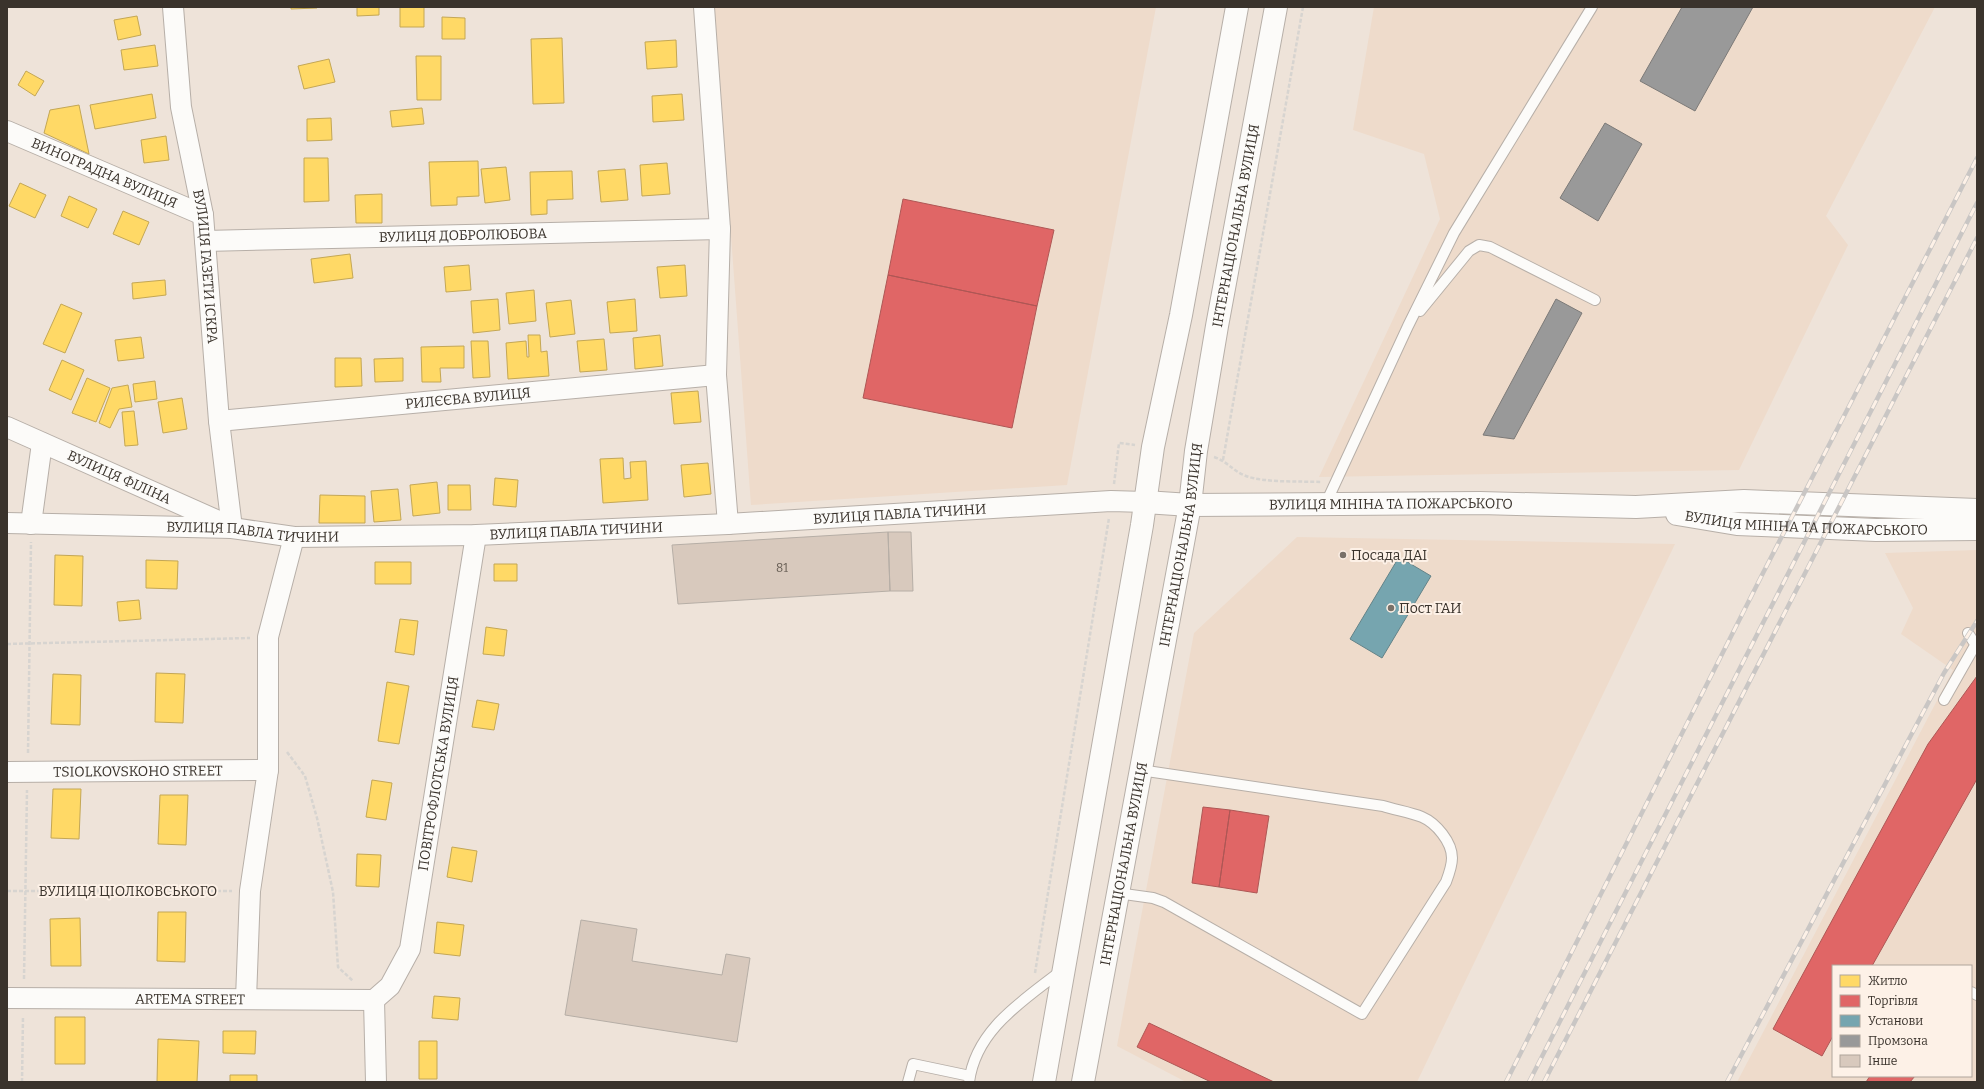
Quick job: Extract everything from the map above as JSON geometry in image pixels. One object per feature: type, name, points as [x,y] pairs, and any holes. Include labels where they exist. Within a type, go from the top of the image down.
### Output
[{"type":"main road","points":[[1044,1082],[1145,502],[1153,447],[1181,315],[1237,7]]},
{"type":"main road","name":"ІНТЕРНАЦІОНАЛЬНА ВУЛИЦЯ","points":[[1083,1082],[1190,505],[1196,451],[1276,7]]},
{"type":"main road","name":"ВУЛИЦЯ МІНІНА ТА ПОЖАРСЬКОГО","points":[[1145,502],[1190,505],[1480,503],[1636,507],[1744,501],[1977,510]]},
{"type":"main road","name":"ВУЛИЦЯ МІНІНА ТА ПОЖАРСЬКОГО","points":[[1636,507],[1737,524],[1876,530],[1977,529]]},
{"type":"street","name":"ВУЛИЦЯ ГАЗЕТИ ІСКРА","points":[[173,7],[181,108],[203,214],[219,421],[232,528]]},
{"type":"street","points":[[704,7],[720,229],[716,375],[728,524]]},
{"type":"street","name":"ВИНОГРАДНА ВУЛИЦЯ","points":[[7,131],[203,214]]},
{"type":"street","name":"ВУЛИЦЯ ДОБРОЛЮБОВА","points":[[205,241],[720,229]]},
{"type":"street","name":"РИЛЄЄВА ВУЛИЦЯ","points":[[219,421],[716,375]]},
{"type":"street","name":"ВУЛИЦЯ ФІЛІНА","points":[[7,427],[232,528]]},
{"type":"street","points":[[31,524],[42,443]]},
{"type":"street","name":"ВУЛИЦЯ ПАВЛА ТИЧИНИ","points":[[7,523],[232,528],[294,537],[476,535],[728,524],[1111,501],[1145,502]]},
{"type":"street","name":"ПОВІТРОФЛОТСЬКА ВУЛИЦЯ","points":[[374,1000],[390,986],[410,949],[476,535]]},
{"type":"street","points":[[246,999],[250,891],[268,770],[268,637],[294,537]]},
{"type":"street","name":"TSIOLKOVSKOHO STREET","points":[[7,772],[268,770]]},
{"type":"street","name":"ARTEMA STREET","points":[[15,998],[374,1000]]},
{"type":"street","points":[[374,1000],[376,1082]]},
{"type":"lane","points":[[1326,503],[1408,326],[1454,233],[1592,7]]},
{"type":"lane","points":[[1408,326],[1469,252],[1479,245],[1490,247],[1595,300]]},
{"type":"lane","points":[[1944,700],[1976,643],[1968,633]]},
{"type":"lane","points":[[1117,893],[1153,898],[1164,902],[1362,1014],[1446,882],[1450,870],[1452,857],[1448,844],[1435,826],[1422,817],[1382,806],[1140,770]]},
{"type":"lane","points":[[908,1082],[913,1064],[969,1079],[980,1047],[990,1031],[1001,1018],[1064,969]]},
{"type":"path","points":[[1223,460],[1303,7]]},
{"type":"path","points":[[1031,995],[1111,501],[1119,443],[1153,447]]},
{"type":"path","points":[[1196,451],[1223,460],[1232,469],[1247,477],[1276,480],[1336,482]]},
{"type":"path","points":[[22,1082],[15,998],[25,891],[31,524]]},
{"type":"path","points":[[7,644],[268,637]]},
{"type":"path","points":[[269,728],[305,776],[317,818],[333,892],[338,968],[374,1000]]},
{"type":"path","name":"ВУЛИЦЯ ЦІОЛКОВСЬКОГО","points":[[7,890],[250,891]]},
{"type":"shaded area","points":[[714,7],[1156,7],[1067,485],[751,505]]},
{"type":"shaded area","points":[[1374,7],[1935,7],[1826,216],[1848,245],[1739,470],[1319,477],[1440,219],[1424,154],[1353,130]]},
{"type":"shaded area","points":[[1297,537],[1675,544],[1417,1082],[1186,1082],[1117,1046],[1194,633]]},
{"type":"shaded area","points":[[1977,550],[1977,1082],[1737,1082],[1953,670],[1901,634],[1913,608],[1885,553]]},
{"type":"building: Житло","points":[[291,7],[317,7],[317,8],[291,9]]},
{"type":"building: Житло","points":[[357,7],[379,7],[379,15],[357,16]]},
{"type":"building: Житло","points":[[400,7],[424,7],[424,27],[400,27]]},
{"type":"building: Житло","points":[[137,16],[141,35],[118,40],[114,20]]},
{"type":"building: Житло","points":[[442,17],[465,18],[465,39],[442,39]]},
{"type":"building: Житло","points":[[562,38],[564,103],[533,104],[531,39]]},
{"type":"building: Житло","points":[[676,40],[677,67],[647,69],[645,42]]},
{"type":"building: Житло","points":[[155,45],[158,66],[124,70],[121,50]]},
{"type":"building: Житло","points":[[416,56],[441,56],[441,100],[417,100]]},
{"type":"building: Житло","points":[[329,59],[335,82],[304,89],[298,66]]},
{"type":"building: Житло","points":[[26,71],[44,81],[35,96],[18,85]]},
{"type":"building: Житло","points":[[152,94],[156,118],[95,129],[90,105]]},
{"type":"building: Житло","points":[[682,94],[684,120],[653,122],[652,96]]},
{"type":"building: Житло","points":[[79,105],[89,154],[44,133],[50,110]]},
{"type":"building: Житло","points":[[422,108],[424,124],[392,127],[390,111]]},
{"type":"building: Житло","points":[[331,118],[332,140],[307,141],[307,119]]},
{"type":"building: Житло","points":[[166,136],[169,160],[144,163],[141,140]]},
{"type":"building: Житло","points":[[304,158],[328,158],[329,201],[304,202]]},
{"type":"building: Житло","points":[[478,161],[479,196],[457,197],[457,205],[431,206],[429,162]]},
{"type":"building: Житло","points":[[667,163],[670,194],[642,196],[640,165]]},
{"type":"building: Житло","points":[[506,167],[510,200],[485,203],[481,169]]},
{"type":"building: Житло","points":[[625,169],[628,200],[601,202],[598,171]]},
{"type":"building: Житло","points":[[572,171],[573,199],[547,200],[547,214],[531,215],[530,172]]},
{"type":"building: Житло","points":[[20,183],[46,195],[35,218],[9,206]]},
{"type":"building: Житло","points":[[382,194],[382,223],[356,223],[355,195]]},
{"type":"building: Житло","points":[[69,196],[97,209],[88,228],[61,216]]},
{"type":"building: Житло","points":[[123,211],[149,222],[139,245],[113,234]]},
{"type":"building: Житло","points":[[350,254],[353,278],[314,283],[311,259]]},
{"type":"building: Житло","points":[[469,265],[471,290],[446,292],[444,267]]},
{"type":"building: Житло","points":[[685,265],[687,296],[660,298],[657,267]]},
{"type":"building: Житло","points":[[165,280],[166,295],[133,299],[132,283]]},
{"type":"building: Житло","points":[[534,290],[536,321],[509,324],[506,293]]},
{"type":"building: Житло","points":[[498,299],[500,330],[473,333],[471,301]]},
{"type":"building: Житло","points":[[635,299],[637,331],[610,333],[607,302]]},
{"type":"building: Житло","points":[[571,300],[575,334],[550,337],[546,303]]},
{"type":"building: Житло","points":[[61,304],[82,313],[65,353],[43,344]]},
{"type":"building: Житло","points":[[528,335],[540,335],[541,352],[547,351],[549,376],[508,379],[506,343],[526,341],[527,357],[529,357]]},
{"type":"building: Житло","points":[[660,335],[663,366],[635,369],[633,338]]},
{"type":"building: Житло","points":[[141,337],[144,358],[118,361],[115,340]]},
{"type":"building: Житло","points":[[604,339],[607,370],[580,372],[577,341]]},
{"type":"building: Житло","points":[[471,341],[488,341],[490,377],[473,378]]},
{"type":"building: Житло","points":[[464,346],[464,368],[440,368],[441,382],[422,382],[421,347]]},
{"type":"building: Житло","points":[[335,358],[361,358],[362,386],[335,387]]},
{"type":"building: Житло","points":[[403,358],[403,381],[375,382],[374,359]]},
{"type":"building: Житло","points":[[62,360],[84,370],[71,400],[49,390]]},
{"type":"building: Житло","points":[[87,378],[110,388],[96,422],[72,413]]},
{"type":"building: Житло","points":[[155,381],[157,399],[135,402],[133,384]]},
{"type":"building: Житло","points":[[128,385],[132,407],[119,409],[110,428],[99,423],[112,388]]},
{"type":"building: Житло","points":[[698,391],[701,422],[674,424],[671,393]]},
{"type":"building: Житло","points":[[182,398],[187,429],[163,433],[158,402]]},
{"type":"building: Житло","points":[[134,411],[138,445],[125,446],[122,412]]},
{"type":"building: Житло","points":[[623,458],[624,479],[631,478],[630,462],[646,461],[648,500],[603,503],[600,459]]},
{"type":"building: Житло","points":[[708,463],[711,494],[684,497],[681,465]]},
{"type":"building: Житло","points":[[495,478],[518,480],[516,507],[493,505]]},
{"type":"building: Житло","points":[[437,482],[440,513],[413,516],[410,485]]},
{"type":"building: Житло","points":[[448,485],[470,485],[471,510],[448,510]]},
{"type":"building: Житло","points":[[398,489],[401,520],[374,522],[371,491]]},
{"type":"building: Житло","points":[[320,495],[365,496],[365,523],[319,523]]},
{"type":"building: Житло","points":[[55,555],[83,556],[82,606],[54,605]]},
{"type":"building: Житло","points":[[146,560],[178,561],[177,589],[146,588]]},
{"type":"building: Житло","points":[[375,562],[411,562],[411,584],[375,584]]},
{"type":"building: Житло","points":[[494,564],[517,564],[517,581],[494,581]]},
{"type":"building: Житло","points":[[139,600],[141,619],[119,621],[117,602]]},
{"type":"building: Житло","points":[[400,619],[418,621],[414,655],[395,652]]},
{"type":"building: Житло","points":[[486,627],[507,630],[504,656],[483,654]]},
{"type":"building: Житло","points":[[156,673],[185,674],[183,723],[155,722]]},
{"type":"building: Житло","points":[[53,674],[81,675],[80,725],[51,724]]},
{"type":"building: Житло","points":[[387,682],[409,686],[399,744],[378,741]]},
{"type":"building: Житло","points":[[477,700],[499,704],[494,730],[472,727]]},
{"type":"building: Житло","points":[[372,780],[392,783],[386,820],[366,817]]},
{"type":"building: Житло","points":[[53,789],[81,789],[79,839],[51,838]]},
{"type":"building: Житло","points":[[160,795],[188,795],[186,845],[158,844]]},
{"type":"building: Житло","points":[[452,847],[477,851],[472,882],[447,877]]},
{"type":"building: Житло","points":[[357,854],[381,855],[379,887],[356,886]]},
{"type":"building: Житло","points":[[158,912],[186,912],[185,962],[157,961]]},
{"type":"building: Житло","points":[[80,918],[81,966],[51,966],[50,919]]},
{"type":"building: Житло","points":[[437,922],[464,925],[460,956],[434,953]]},
{"type":"building: Житло","points":[[434,996],[460,998],[458,1020],[432,1018]]},
{"type":"building: Житло","points":[[55,1017],[85,1017],[85,1064],[55,1064]]},
{"type":"building: Житло","points":[[223,1031],[256,1031],[255,1054],[223,1053]]},
{"type":"building: Житло","points":[[158,1039],[199,1041],[197,1082],[157,1082]]},
{"type":"building: Житло","points":[[419,1041],[437,1041],[437,1079],[419,1079]]},
{"type":"building: Житло","points":[[230,1075],[257,1075],[257,1082],[230,1082]]},
{"type":"building: Торгівля","points":[[903,199],[1054,230],[1037,306],[888,275]]},
{"type":"building: Торгівля","points":[[888,275],[1037,306],[1012,428],[863,398]]},
{"type":"building: Торгівля","points":[[1977,676],[1977,779],[1873,965],[1832,965],[1832,1038],[1822,1056],[1773,1029],[1928,744]]},
{"type":"building: Торгівля","points":[[1203,807],[1230,810],[1219,887],[1192,883]]},
{"type":"building: Торгівля","points":[[1230,810],[1269,816],[1257,893],[1219,887]]},
{"type":"building: Торгівля","points":[[1149,1023],[1274,1082],[1211,1082],[1137,1047]]},
{"type":"building: Торгівля","points":[[1869,1077],[1914,1077],[1910,1082],[1866,1082]]},
{"type":"building: Установи","name":"Пост ГАИ","points":[[1399,557],[1431,576],[1382,658],[1350,639]]},
{"type":"building: Промзона","points":[[1682,7],[1753,7],[1695,111],[1640,81]]},
{"type":"building: Промзона","points":[[1605,123],[1642,144],[1598,221],[1560,198]]},
{"type":"building: Промзона","points":[[1556,299],[1582,313],[1514,439],[1483,435]]},
{"type":"building: Інше","points":[[888,532],[890,591],[678,604],[672,545]]},
{"type":"building: Інше","points":[[888,532],[911,532],[913,591],[890,591]]},
{"type":"building: Інше","points":[[581,920],[637,929],[632,961],[722,975],[726,954],[750,958],[737,1042],[565,1015]]},
{"type":"railway","points":[[1506,1082],[1763,573],[1977,158]]},
{"type":"railway","points":[[1529,1082],[1977,203]]},
{"type":"railway","points":[[1544,1082],[1977,238]]},
{"type":"railway","points":[[1727,1082],[1944,673],[1977,621]]},
{"type":"place","name":"Посада ДАІ","points":[[1343,555]]},
{"type":"place","name":"Пост ГАИ","points":[[1391,608]]}]
